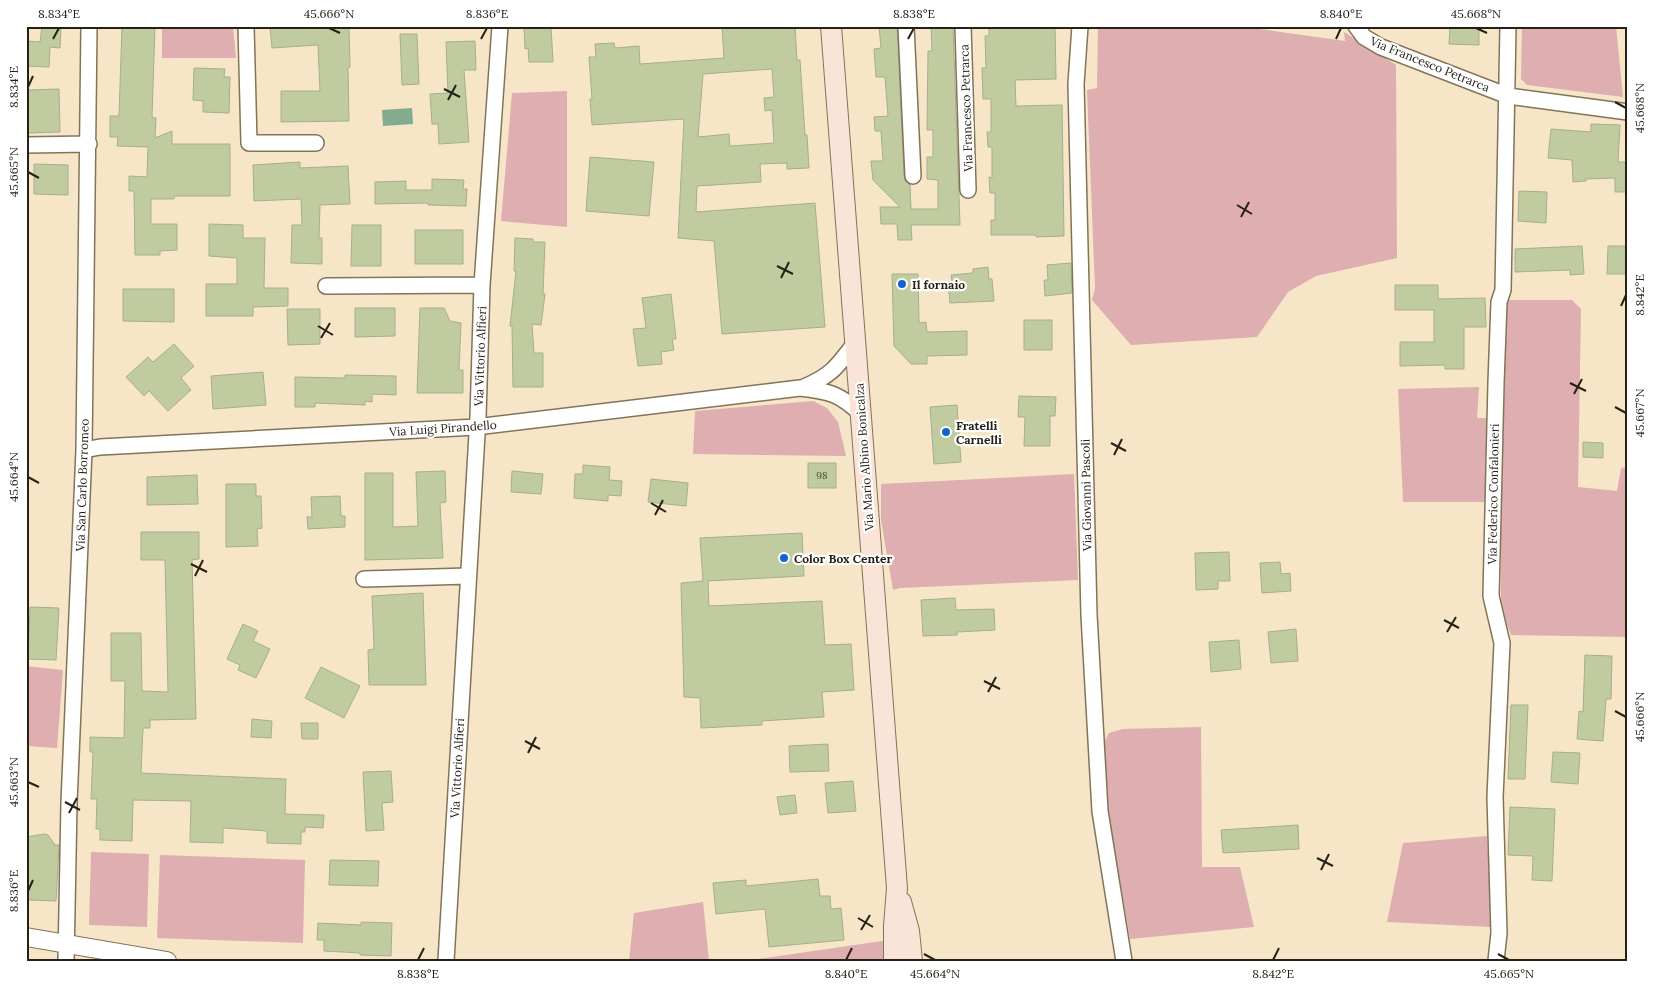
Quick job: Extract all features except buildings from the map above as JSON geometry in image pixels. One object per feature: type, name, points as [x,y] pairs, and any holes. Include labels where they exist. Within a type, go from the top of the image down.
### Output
[{"type":"main road","name":"Via Mario Albino Bonicalza","points":[[831,26],[897,888],[894,961]]},
{"type":"main road","name":"Via Mario Albino Bonicalza","points":[[897,888],[909,931],[912,961]]},
{"type":"street","name":"Via San Carlo Borromeo","points":[[66,952],[69,803],[84,450],[89,26]]},
{"type":"street","points":[[246,26],[249,143],[316,143]]},
{"type":"street","name":"Via Vittorio Alfieri","points":[[446,954],[476,428],[482,285],[500,26]]},
{"type":"street","points":[[906,26],[913,176]]},
{"type":"street","name":"Via Francesco Petrarca","points":[[964,26],[968,190]]},
{"type":"street","name":"Via Giovanni Pascoli","points":[[1080,26],[1076,84],[1089,614],[1100,811],[1124,961]]},
{"type":"street","name":"Via Francesco Petrarca","points":[[1356,26],[1364,37],[1381,47],[1508,96],[1628,112]]},
{"type":"street","name":"Via Federico Confalonieri","points":[[1496,961],[1500,933],[1495,797],[1502,643],[1491,596],[1499,302],[1503,290],[1508,26]]},
{"type":"street","points":[[26,145],[89,144]]},
{"type":"street","points":[[326,286],[482,285]]},
{"type":"street","name":"Via Luigi Pirandello","points":[[84,450],[100,447],[476,428],[800,388],[821,380],[834,371],[855,343]]},
{"type":"street","name":"Via Luigi Pirandello","points":[[800,388],[836,395],[847,401],[861,414]]},
{"type":"street","points":[[364,579],[468,576]]},
{"type":"street","points":[[26,937],[66,952],[167,961]]},
{"type":"shaded area","points":[[162,26],[233,26],[236,58],[162,58]]},
{"type":"shaded area","points":[[1098,26],[1239,26],[1345,41],[1344,32],[1396,65],[1397,258],[1316,276],[1288,292],[1257,337],[1131,345],[1092,300],[1095,288],[1087,90],[1097,88]]},
{"type":"shaded area","points":[[1522,26],[1616,26],[1623,97],[1527,85],[1521,79]]},
{"type":"shaded area","points":[[567,91],[567,227],[501,221],[512,93]]},
{"type":"shaded area","points":[[412,108],[413,124],[383,126],[382,110]]},
{"type":"shaded area","points":[[1505,300],[1572,300],[1581,309],[1578,487],[1617,491],[1621,468],[1628,467],[1628,637],[1511,635],[1501,608],[1501,453]]},
{"type":"shaded area","points":[[1479,387],[1477,418],[1487,418],[1485,502],[1403,502],[1398,389]]},
{"type":"shaded area","points":[[813,401],[827,408],[838,422],[846,456],[693,454],[695,411]]},
{"type":"shaded area","points":[[1074,474],[1078,580],[900,588],[893,590],[881,520],[881,484]]},
{"type":"shaded area","points":[[26,666],[63,670],[57,748],[26,746]]},
{"type":"shaded area","points":[[1201,727],[1202,867],[1240,867],[1254,927],[1130,939],[1110,824],[1103,744],[1109,733],[1123,729]]},
{"type":"shaded area","points":[[1487,836],[1492,927],[1387,922],[1403,843]]},
{"type":"shaded area","points":[[91,852],[149,854],[147,927],[89,925]]},
{"type":"shaded area","points":[[160,855],[305,860],[303,943],[157,938]]},
{"type":"shaded area","points":[[703,902],[709,961],[629,961],[634,913]]},
{"type":"shaded area","points":[[886,940],[886,961],[744,961],[882,941]]},
{"type":"place","name":"Il fornaio","points":[[902,284]]},
{"type":"place","name":"Fratelli Carnelli","points":[[946,432]]},
{"type":"place","name":"Color Box Center","points":[[784,558]]}]
